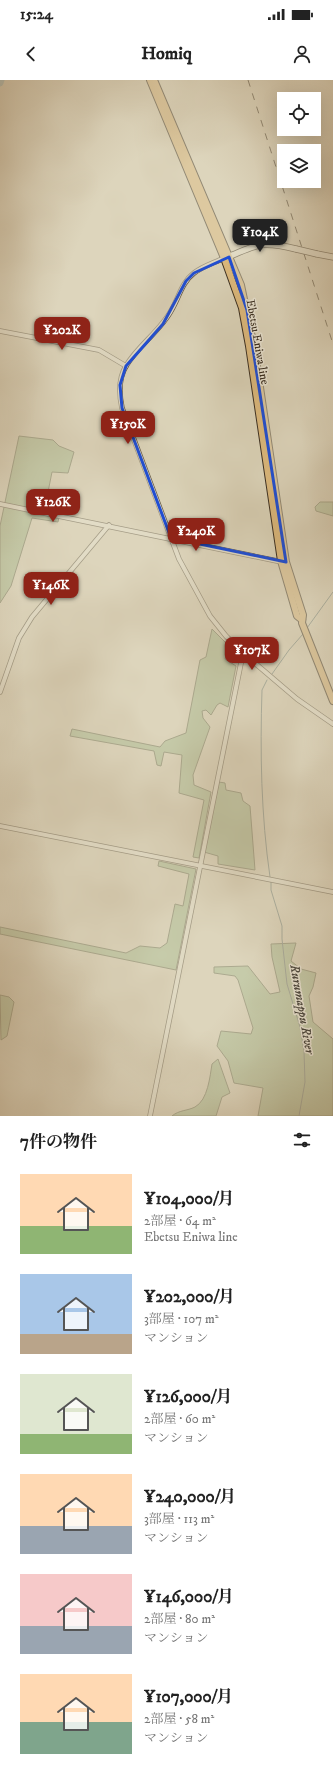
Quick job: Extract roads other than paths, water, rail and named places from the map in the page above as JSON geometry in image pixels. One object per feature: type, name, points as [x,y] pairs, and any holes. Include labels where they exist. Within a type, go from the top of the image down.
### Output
[{"type":"main road","name":"Ebetsu Eniwa line","points":[[150,80],[227,257]]},
{"type":"main road","name":"Ebetsu Eniwa line","points":[[154,80],[227,257],[242,308],[283,562],[297,616],[302,622],[333,701]]},
{"type":"street","points":[[333,256],[316,254],[278,244],[262,244],[250,247],[194,273],[186,281],[172,310],[163,324],[126,366],[120,385],[122,408],[171,538],[187,575],[210,616],[226,636],[243,653],[297,699],[333,724]]},
{"type":"street","points":[[0,331],[99,350],[126,366]]},
{"type":"street","points":[[0,504],[109,525],[283,562]]},
{"type":"street","points":[[0,692],[23,630],[32,617],[109,525]]},
{"type":"street","points":[[150,1116],[243,653]]},
{"type":"street","points":[[0,826],[200,864],[333,892]]},
{"type":"waterway","name":"Rurumappu River","points":[[307,628],[333,592]]},
{"type":"waterway","name":"Rurumappu River","points":[[272,674],[289,650],[303,634]]},
{"type":"waterway","name":"Rurumappu River","points":[[267,680],[262,690],[261,760],[263,807],[270,877]]},
{"type":"waterway","name":"Rurumappu River","points":[[271,882],[271,890],[282,926],[287,984],[300,1027],[304,1051],[305,1082],[299,1116]]},
{"type":"railway","points":[[248,80],[333,344]]}]
